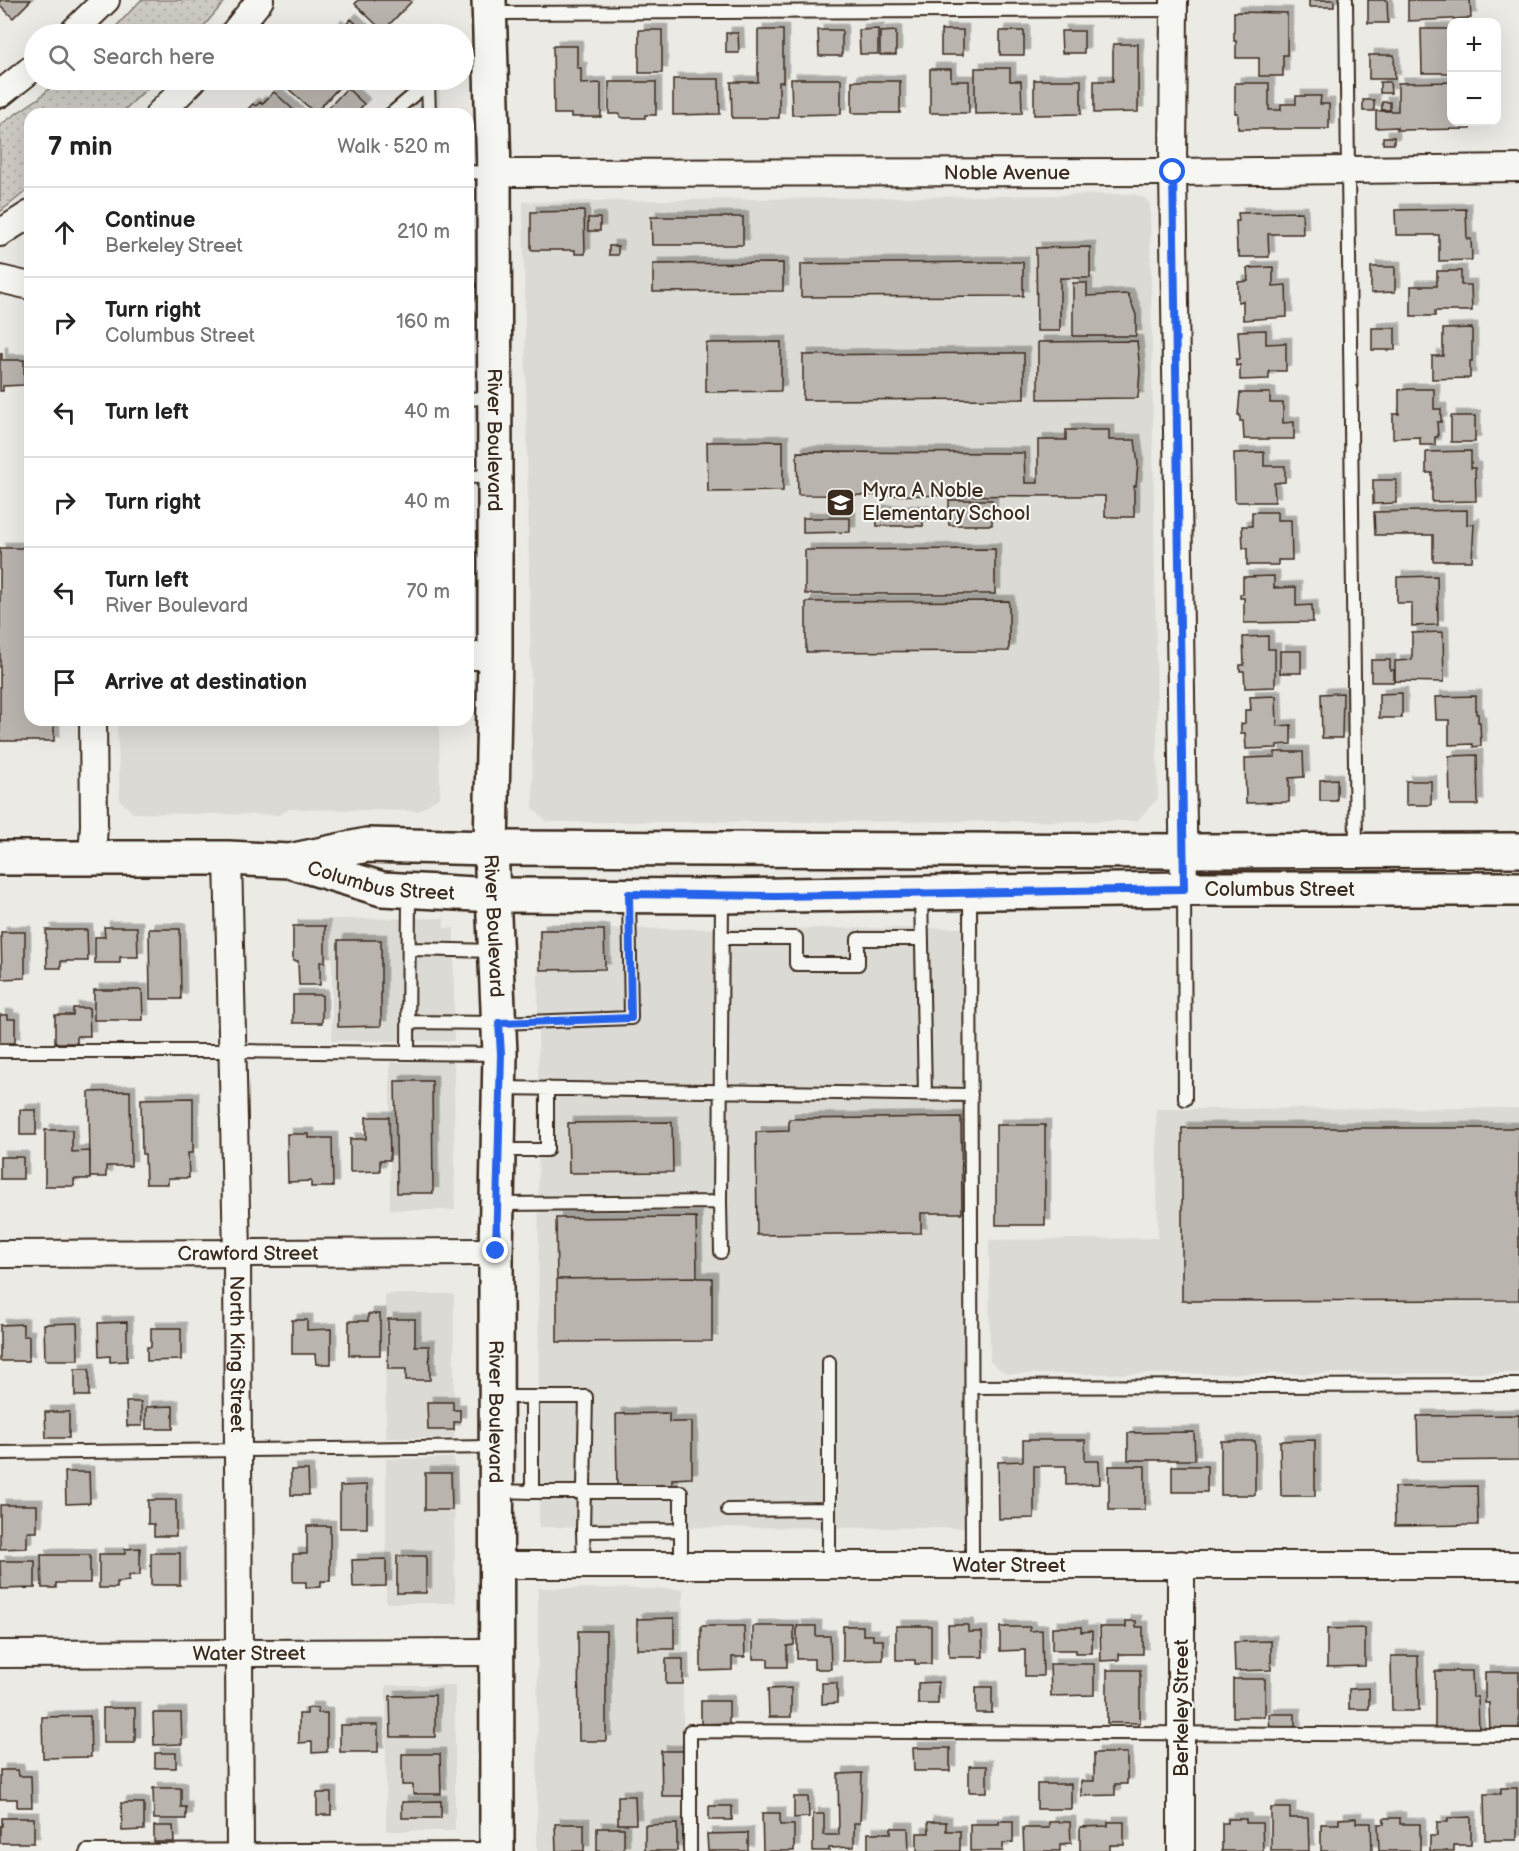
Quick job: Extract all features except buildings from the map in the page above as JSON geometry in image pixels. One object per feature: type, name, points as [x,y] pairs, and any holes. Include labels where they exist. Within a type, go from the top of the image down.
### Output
[{"type":"main road","name":"River Boulevard","points":[[490,6],[481,173],[481,656],[500,1039],[496,1251],[497,1850]]},
{"type":"main road","name":"Columbus Street","points":[[290,861],[367,845],[491,848],[1519,850]]},
{"type":"main road","name":"Columbus Street","points":[[0,858],[228,858],[290,861],[382,889],[494,895],[722,896],[1184,889],[1519,889]]},
{"type":"street","points":[[81,24],[106,0]]},
{"type":"street","points":[[241,24],[260,0]]},
{"type":"street","points":[[1174,5],[1173,172],[1184,889]]},
{"type":"street","points":[[0,94],[24,75]]},
{"type":"street","points":[[165,108],[183,90]]},
{"type":"street","name":"Noble Avenue","points":[[481,173],[1173,172],[1519,168]]},
{"type":"street","points":[[0,233],[24,218]]},
{"type":"street","points":[[0,279],[24,285]]},
{"type":"street","points":[[92,857],[93,726]]},
{"type":"street","name":"North King Street","points":[[228,858],[237,1253],[240,1851]]},
{"type":"street","name":"Crawford Street","points":[[0,1254],[496,1251]]},
{"type":"street","name":"Berkeley Street","points":[[1181,1564],[1181,1851]]},
{"type":"street","name":"Water Street","points":[[497,1565],[1519,1565]]},
{"type":"street","name":"Water Street","points":[[0,1654],[497,1652]]},
{"type":"lane","points":[[1346,0],[1356,851]]},
{"type":"lane","points":[[490,6],[1174,5]]},
{"type":"lane","points":[[398,108],[420,90]]},
{"type":"lane","points":[[429,90],[429,108]]},
{"type":"lane","points":[[1184,889],[1185,1099]]},
{"type":"lane","points":[[408,1052],[409,890]]},
{"type":"lane","points":[[970,892],[972,1564]]},
{"type":"lane","points":[[921,893],[925,1094]]},
{"type":"lane","points":[[0,1051],[408,1052],[631,1018],[629,894]]},
{"type":"lane","points":[[721,1252],[722,896]]},
{"type":"lane","points":[[722,938],[796,938],[796,963],[858,963],[858,939],[921,939]]},
{"type":"lane","points":[[410,949],[496,951]]},
{"type":"lane","points":[[408,1022],[500,1039]]},
{"type":"lane","points":[[500,1088],[971,1095]]},
{"type":"lane","points":[[499,1150],[547,1150],[547,1088]]},
{"type":"lane","points":[[497,1204],[720,1202]]},
{"type":"lane","points":[[829,1362],[829,1564]]},
{"type":"lane","points":[[972,1387],[1519,1385]]},
{"type":"lane","points":[[496,1397],[586,1397],[584,1565]]},
{"type":"lane","points":[[532,1397],[532,1492]]},
{"type":"lane","points":[[0,1453],[238,1452],[497,1447]]},
{"type":"lane","points":[[497,1491],[681,1492],[681,1564]]},
{"type":"lane","points":[[728,1510],[829,1509]]},
{"type":"lane","points":[[583,1531],[680,1530]]},
{"type":"lane","points":[[690,1851],[690,1731],[1519,1735]]},
{"type":"lane","points":[[87,1851],[497,1850]]},
{"type":"shaded area","points":[[141,0],[226,0],[206,24],[118,24]]},
{"type":"shaded area","points":[[48,90],[145,90],[126,108],[25,108]]},
{"type":"shaded area","points":[[404,90],[440,90],[440,108],[387,108]]},
{"type":"shaded area","points":[[24,108],[24,193],[0,212],[0,125]]},
{"type":"shaded area","name":"Myra A Noble Elementary School","points":[[1133,194],[1145,198],[1150,205],[1158,798],[1137,821],[548,822],[533,809],[523,202]]},
{"type":"shaded area","points":[[117,726],[439,726],[440,797],[418,811],[289,809],[279,815],[133,813],[120,800]]},
{"type":"shaded area","points":[[444,918],[444,928],[454,928],[454,1041],[332,1041],[332,919]]},
{"type":"shaded area","points":[[962,928],[964,1528],[539,1527],[538,929]]},
{"type":"shaded area","points":[[390,1062],[454,1062],[455,1210],[390,1210]]},
{"type":"shaded area","points":[[1519,1108],[1519,1373],[1006,1374],[990,1361],[989,1240],[1158,1238],[1156,1109]]},
{"type":"shaded area","points":[[385,1294],[454,1294],[454,1438],[386,1438]]},
{"type":"shaded area","points":[[454,1458],[455,1603],[386,1603],[386,1459]]},
{"type":"shaded area","points":[[538,1588],[683,1589],[683,1851],[537,1851]]},
{"type":"shaded area","points":[[386,1685],[455,1685],[455,1831],[386,1831]]},
{"type":"place","name":"Myra A Noble Elementary School","points":[[841,502]]},
{"type":"route","points":[[496,1251],[501,1054],[499,1023],[631,1018],[629,894],[777,896],[1184,889],[1173,172]]}]
